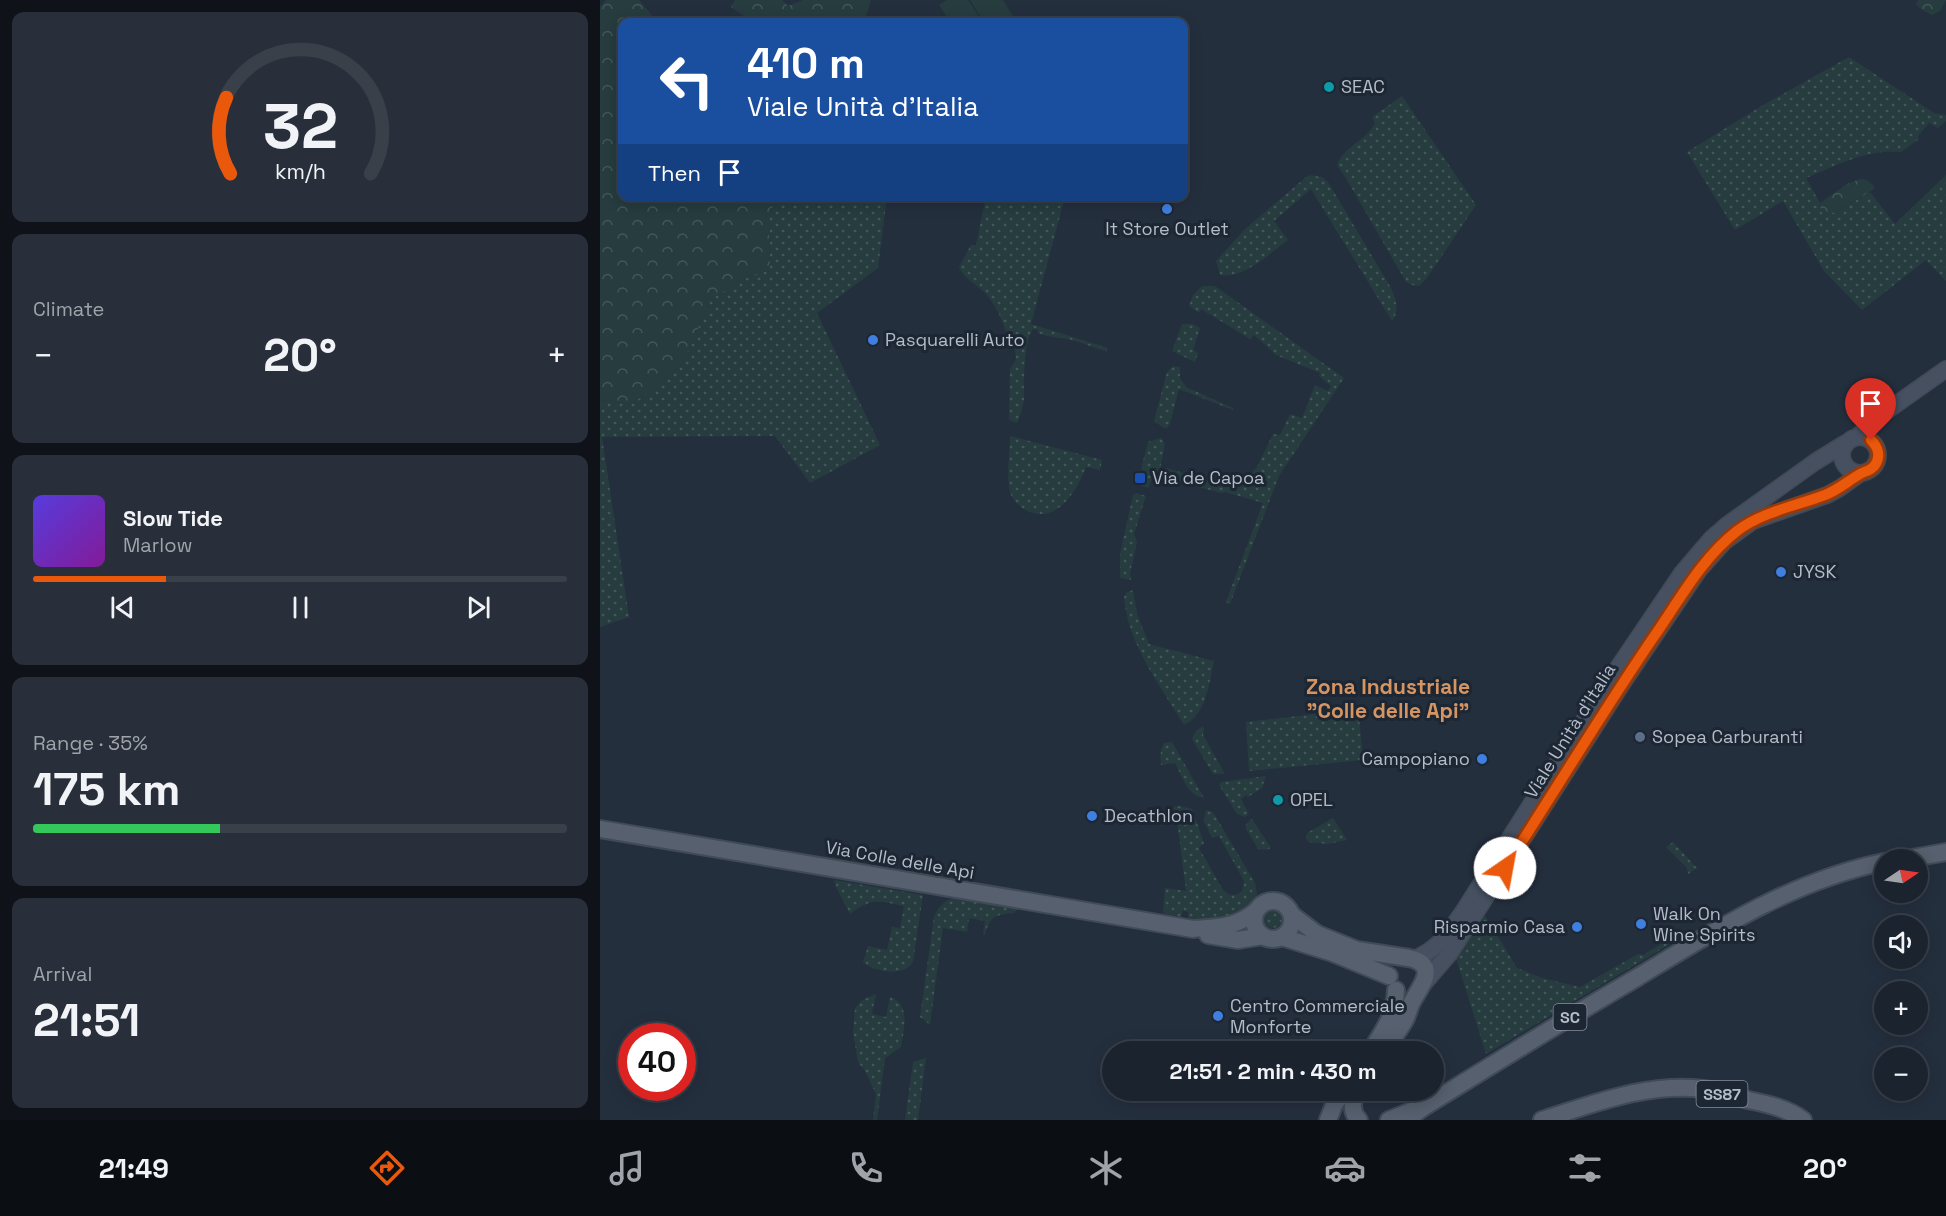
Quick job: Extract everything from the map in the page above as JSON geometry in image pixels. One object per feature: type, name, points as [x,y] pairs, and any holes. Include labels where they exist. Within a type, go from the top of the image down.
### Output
[{"type":"main road","name":"Via Colle delle Api","points":[[600,829],[1193,929],[1225,927],[1245,920],[1256,911]]},
{"type":"main road","points":[[1928,855],[1946,852]]},
{"type":"main road","name":"SC","points":[[1406,1120],[1421,1113],[1559,1023],[1748,912],[1784,895],[1874,865]]},
{"type":"main road","points":[[1391,1041],[1422,986],[1424,968],[1409,959],[1357,950],[1317,934],[1278,901],[1266,902],[1256,911],[1255,925],[1263,936],[1282,937],[1333,953],[1393,983],[1408,994],[1422,986]]},
{"type":"main road","points":[[1282,937],[1290,928],[1292,915]]},
{"type":"main road","name":"Via Colle delle Api","points":[[1193,929],[1211,937],[1238,940],[1263,936]]},
{"type":"main road","points":[[1377,1041],[1392,1016],[1395,1005],[1394,964],[1409,959]]},
{"type":"main road","name":"SS87","points":[[1542,1120],[1637,1092],[1673,1088],[1703,1089],[1770,1105],[1794,1113],[1803,1120]]},
{"type":"main road","points":[[1328,1120],[1337,1101]]},
{"type":"main road","points":[[1353,1101],[1352,1107],[1358,1120]]},
{"type":"main road","name":"SC","points":[[1389,1120],[1421,1113]]},
{"type":"main road","points":[[1341,1120],[1358,1120]]},
{"type":"street","name":"Viale Unità d'Italia","points":[[1409,959],[1427,954],[1439,945],[1463,912],[1609,681],[1682,573],[1711,539],[1726,525],[1815,462],[1851,440],[1881,415],[1946,369]]},
{"type":"street","points":[[1862,473],[1850,470],[1843,462],[1842,450],[1851,440],[1867,438],[1875,444],[1881,429],[1896,405]]},
{"type":"street","name":"Viale Unità d'Italia","points":[[1422,986],[1450,953],[1622,684],[1699,570],[1724,542],[1753,521],[1827,495],[1871,469],[1878,454],[1875,444]]},
{"type":"green space","points":[[606,0],[639,0],[654,18],[618,18],[618,201],[773,201],[769,220],[770,270],[741,280],[711,299],[681,366],[632,404],[600,400],[600,7]]},
{"type":"green space","points":[[735,0],[782,0],[788,6],[803,0],[871,0],[865,18],[747,18],[731,7]]},
{"type":"green space","points":[[947,0],[968,0],[980,18],[947,18],[939,5]]},
{"type":"green space","points":[[970,0],[1003,0],[1013,16],[1009,18],[981,18]]},
{"type":"green space","points":[[1918,0],[1946,0],[1940,11],[1932,15],[1916,4]]},
{"type":"green space","points":[[1849,57],[1934,113],[1946,115],[1946,121],[1938,128],[1929,123],[1918,136],[1919,139],[1901,152],[1889,151],[1865,155],[1806,178],[1820,203],[1819,206],[1836,212],[1870,192],[1895,224],[1946,175],[1946,281],[1926,260],[1862,310],[1824,271],[1783,201],[1735,230],[1687,152],[1763,105]]},
{"type":"green space","points":[[1402,96],[1476,205],[1427,278],[1419,286],[1406,282],[1337,165],[1344,153],[1371,129],[1375,123],[1372,117]]},
{"type":"green space","points":[[1310,175],[1322,177],[1328,182],[1391,288],[1397,309],[1392,321],[1311,189],[1274,221],[1288,240],[1247,270],[1220,275],[1216,261],[1245,229]]},
{"type":"green space","points":[[1860,179],[1867,180],[1874,186],[1874,189],[1836,212],[1826,215],[1821,212],[1820,203],[1847,184]]},
{"type":"green space","points":[[773,201],[886,201],[878,268],[817,313],[880,445],[810,483],[775,436],[602,437],[629,617],[600,627],[600,400],[632,404],[681,366],[711,299],[741,280],[770,270],[769,220]]},
{"type":"green space","points":[[985,201],[1064,201],[1031,324],[1108,348],[1106,351],[1072,340],[1042,335],[1038,333],[1038,330],[1033,329],[1027,343],[1024,400],[1017,423],[1009,420],[1010,369],[1016,359],[1015,350],[1012,343],[1009,346],[1001,318],[990,299],[964,275],[959,267],[971,245],[976,245]]},
{"type":"green space","points":[[1202,286],[1215,286],[1344,378],[1279,476],[1230,604],[1226,602],[1263,503],[1176,481],[1155,486],[1157,480],[1152,478],[1148,488],[1137,484],[1138,481],[1142,482],[1146,471],[1141,469],[1148,442],[1161,438],[1165,444],[1160,469],[1167,468],[1230,487],[1242,484],[1257,467],[1273,434],[1280,435],[1290,414],[1302,418],[1315,385],[1328,391],[1331,386],[1319,376],[1320,373],[1276,355],[1254,335],[1250,339],[1201,309],[1199,313],[1189,306],[1193,295]]},
{"type":"green space","points":[[1182,324],[1193,324],[1200,328],[1193,350],[1198,353],[1195,362],[1172,351]]},
{"type":"green space","points":[[1173,366],[1180,367],[1180,378],[1186,387],[1233,410],[1179,389],[1167,428],[1154,421],[1167,372]]},
{"type":"green space","points":[[1010,436],[1102,460],[1100,470],[1086,467],[1066,502],[1050,513],[1030,512],[1018,504],[1010,492],[1008,476]]},
{"type":"green space","points":[[1136,493],[1146,496],[1134,534],[1137,542],[1130,573],[1131,580],[1120,578],[1120,554],[1133,495]]},
{"type":"green space","points":[[1133,590],[1137,614],[1149,644],[1214,661],[1202,706],[1192,720],[1184,725],[1138,648],[1127,615],[1124,597],[1126,593]]},
{"type":"green space","points":[[1358,706],[1363,760],[1249,771],[1246,722]]},
{"type":"green space","points":[[1203,726],[1203,735],[1225,774],[1213,774],[1192,739],[1195,732]]},
{"type":"green space","points":[[1172,742],[1204,798],[1189,790],[1175,763],[1161,765],[1164,743]]},
{"type":"green space","points":[[1266,776],[1262,788],[1241,799],[1249,814],[1245,817],[1237,814],[1219,785],[1221,782]]},
{"type":"green space","points":[[1173,807],[1192,809],[1204,843],[1199,848],[1223,890],[1230,895],[1235,895],[1242,891],[1244,881],[1219,836],[1212,838],[1204,821],[1206,810],[1213,812],[1255,883],[1257,894],[1251,909],[1217,921],[1188,918],[1188,912],[1183,910],[1181,917],[1163,913],[1165,888],[1186,891],[1177,820]]},
{"type":"green space","points":[[1333,818],[1347,840],[1328,844],[1308,842],[1307,833]]},
{"type":"green space","points":[[1252,819],[1271,848],[1258,849],[1246,829],[1246,824]]},
{"type":"green space","points":[[1673,842],[1697,868],[1688,874],[1687,868],[1666,847]]},
{"type":"green space","points":[[834,880],[923,895],[913,962],[910,966],[900,971],[889,972],[863,962],[868,946],[887,950],[892,927],[900,928],[904,906],[876,902],[864,905],[850,914]]},
{"type":"green space","points":[[954,898],[1017,909],[1014,913],[991,920],[985,935],[983,935],[985,921],[969,918],[967,932],[943,928],[930,1025],[920,1017],[934,917],[942,905]]},
{"type":"green space","points":[[1273,910],[1279,913],[1282,919],[1279,925],[1273,928],[1267,925],[1264,919],[1267,913]]},
{"type":"green space","points":[[1481,913],[1486,917],[1517,968],[1542,978],[1580,987],[1638,954],[1643,955],[1674,936],[1676,929],[1685,935],[1486,1054],[1455,955]]},
{"type":"green space","points":[[876,994],[872,1014],[886,1017],[890,997],[901,1005],[905,1018],[901,1047],[885,1058],[877,1120],[873,1120],[876,1094],[858,1062],[853,1032],[855,1008],[862,1000]]},
{"type":"green space","points":[[926,1058],[918,1120],[905,1120],[913,1062]]},
{"type":"place","name":"SEAC","points":[[1329,87]]},
{"type":"place","name":"It Store Outlet","points":[[1167,209]]},
{"type":"place","name":"Pasquarelli Auto","points":[[873,340]]},
{"type":"place","name":"Via de Capoa","points":[[1140,478]]},
{"type":"place","name":"JYSK","points":[[1781,572]]},
{"type":"place","name":"Sopea Carburanti","points":[[1640,737]]},
{"type":"place","name":"Campopiano","points":[[1482,759]]},
{"type":"place","name":"OPEL","points":[[1278,800]]},
{"type":"place","name":"Decathlon","points":[[1092,816]]},
{"type":"place","name":"Walk On Wine Spirits","points":[[1641,924]]},
{"type":"place","name":"Risparmio Casa","points":[[1577,927]]},
{"type":"place","name":"Centro Commerciale Monforte","points":[[1218,1016]]},
{"type":"district","name":"Zona Industriale \"Colle delle Api\"","points":[[1388,699]]},
{"type":"route","points":[[1505,868],[1622,684],[1699,570],[1724,542],[1753,521],[1827,495],[1871,469],[1878,454],[1871,440]]}]
